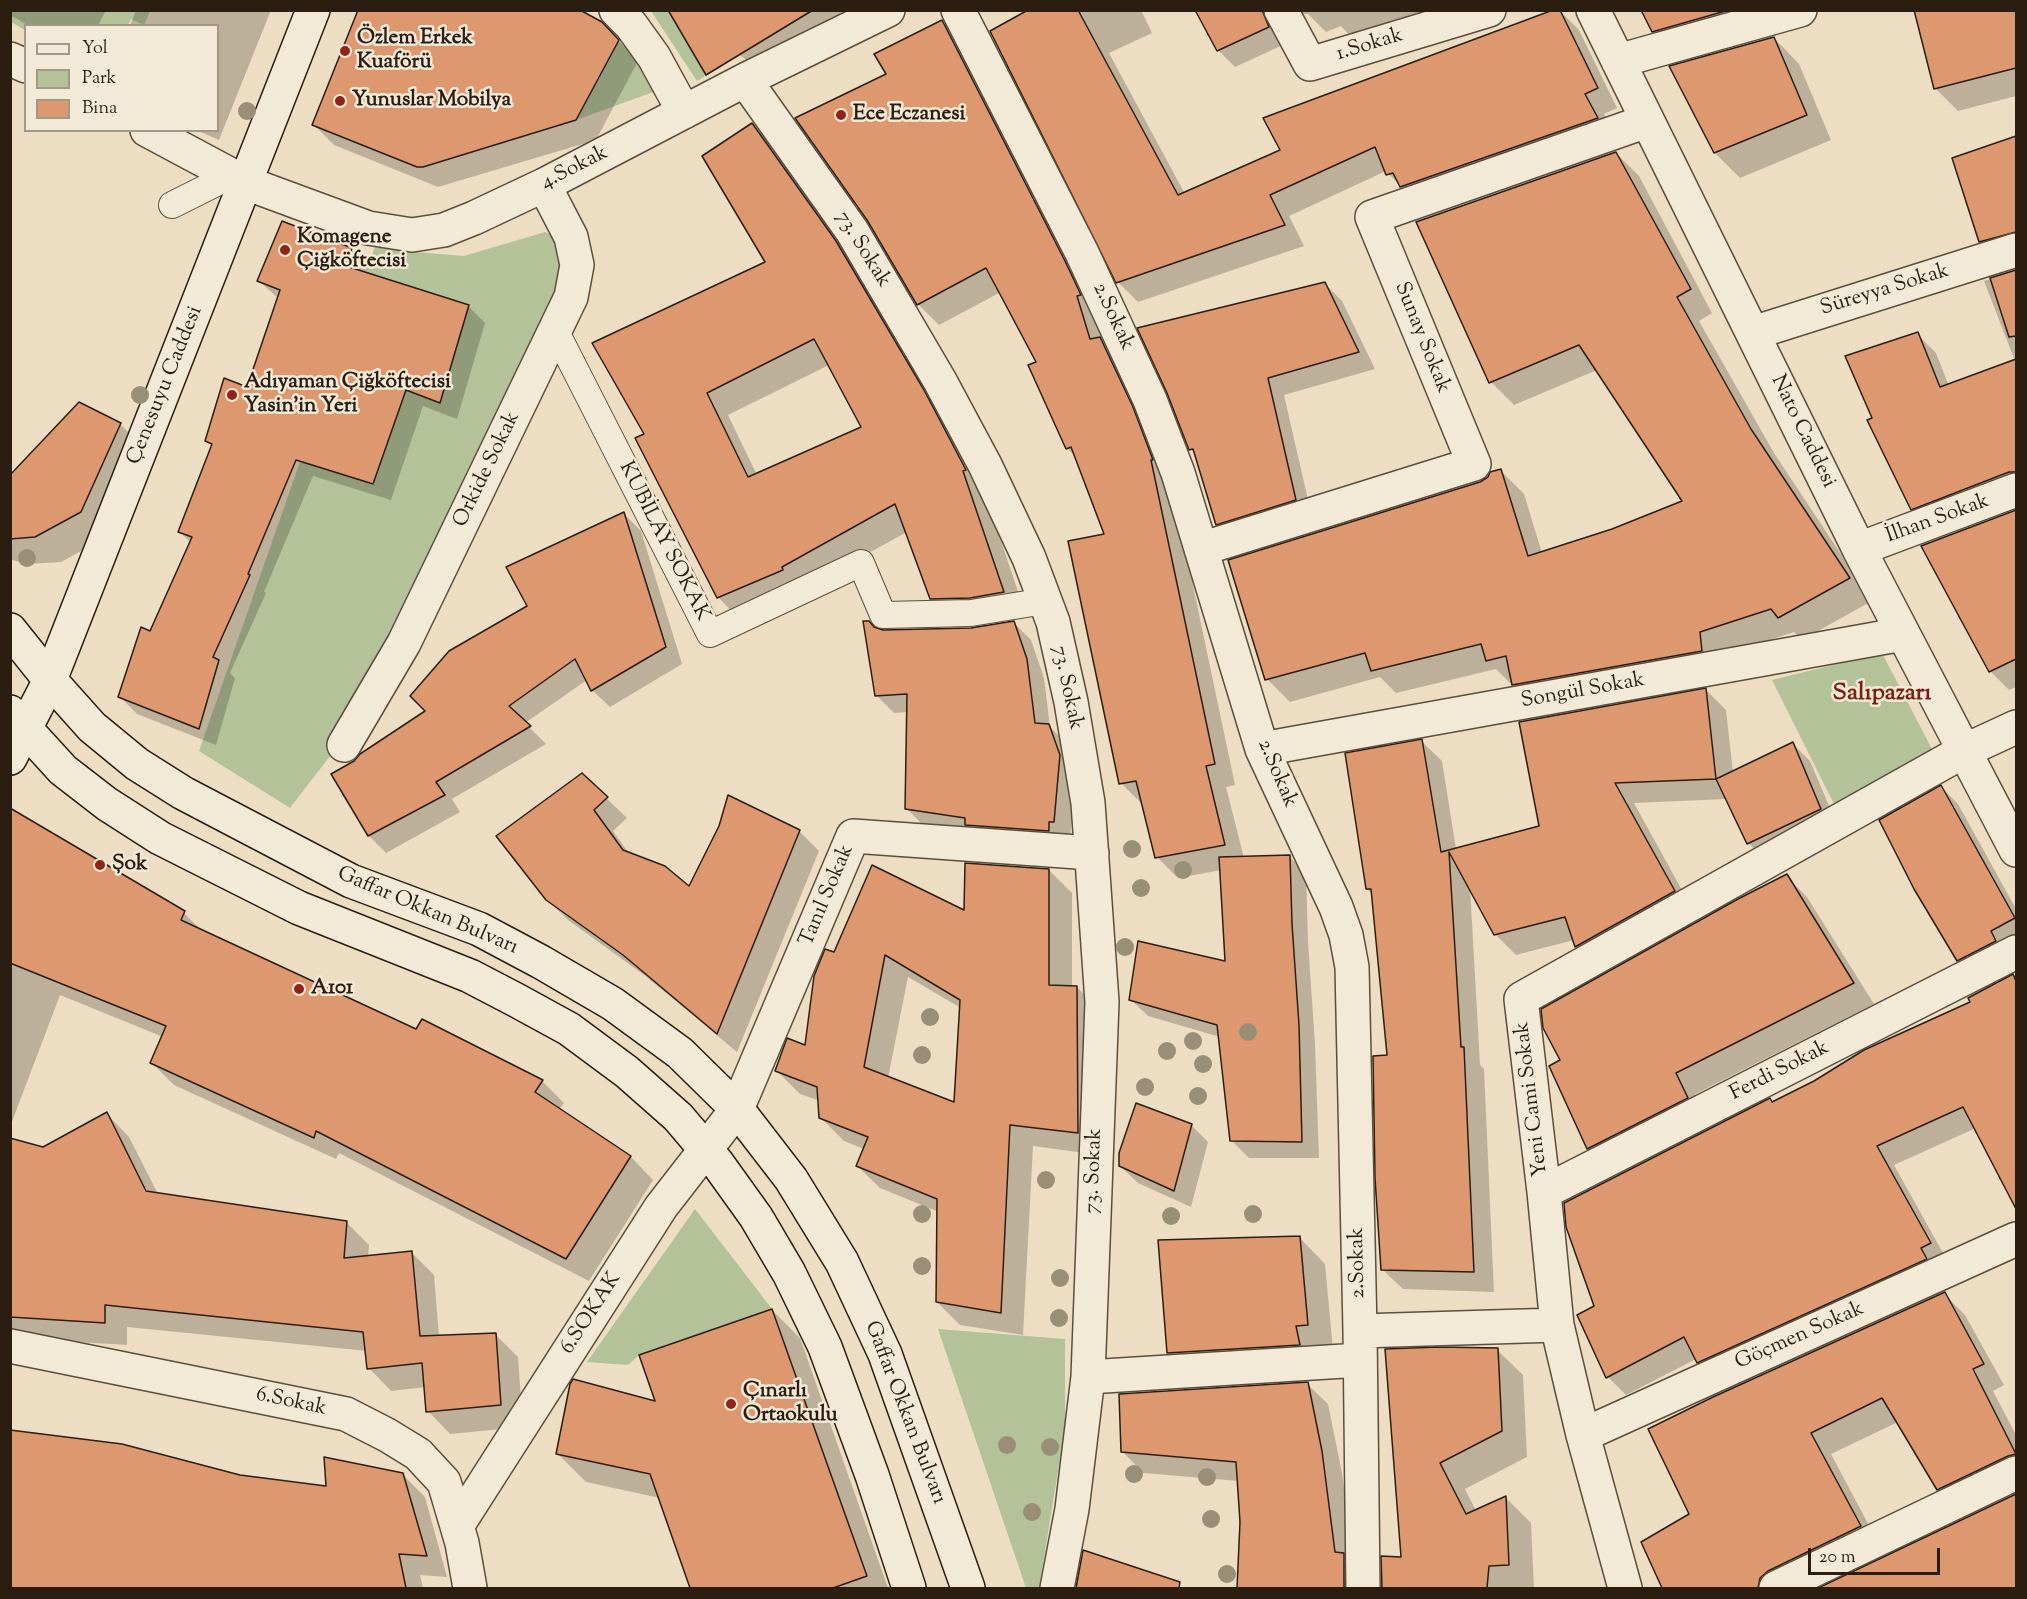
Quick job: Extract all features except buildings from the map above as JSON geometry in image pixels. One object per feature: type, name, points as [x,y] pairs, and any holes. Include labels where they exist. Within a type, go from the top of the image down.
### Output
[{"type":"street","name":"Çenesuyu Caddesi","points":[[10,758],[18,721],[50,680],[239,179],[313,10]]},
{"type":"street","points":[[616,10],[632,25],[654,57],[684,112]]},
{"type":"street","name":"4.Sokak","points":[[151,132],[239,179],[368,228],[412,235],[444,230],[544,185],[745,80],[888,10]]},
{"type":"street","name":"2.Sokak","points":[[958,10],[1040,167],[1120,331],[1150,400],[1178,473],[1262,749],[1336,906],[1348,945],[1352,967],[1363,1588]]},
{"type":"street","name":"1.Sokak","points":[[1281,10],[1310,64],[1489,10]]},
{"type":"street","name":"Nato Caddesi","points":[[1593,10],[1859,549],[2016,850]]},
{"type":"street","points":[[1618,62],[1800,10]]},
{"type":"street","points":[[10,59],[24,65]]},
{"type":"street","name":"73. Sokak","points":[[745,80],[852,231],[940,381],[985,465],[1029,558],[1053,622],[1071,702],[1088,803],[1102,1002],[1088,1377],[1072,1509],[1061,1574],[1056,1588]]},
{"type":"street","name":"Sunay Sokak","points":[[1201,549],[1474,464],[1372,217],[1647,121]]},
{"type":"street","name":"Orkide Sokak","points":[[344,745],[404,643],[571,297],[577,265],[571,237],[544,185]]},
{"type":"street","name":"Süreyya Sokak","points":[[1753,333],[2016,250]]},
{"type":"street","name":"İlhan Sokak","points":[[1859,549],[2016,490]]},
{"type":"street","name":"Gaffar Okkan Bulvarı","points":[[10,630],[92,727],[137,764],[183,793],[351,882],[479,928],[542,962],[614,1004],[680,1053],[737,1109],[792,1179],[847,1273],[885,1354],[968,1588]]},
{"type":"street","name":"Songül Sokak","points":[[1262,749],[1903,634]]},
{"type":"street","name":"Gaffar Okkan Bulvarı","points":[[18,721],[63,770],[106,804],[160,838],[299,908],[470,976],[569,1029],[627,1072],[670,1109],[705,1149],[756,1216],[789,1273],[825,1347],[909,1588]]},
{"type":"street","points":[[1964,751],[2016,727]]},
{"type":"street","name":"Yeni Cami Sokak","points":[[1624,1588],[1582,1436],[1557,1325],[1521,999],[1964,751]]},
{"type":"street","name":"Tanıl Sokak","points":[[737,1109],[853,836],[1092,853]]},
{"type":"street","name":"Ferdi Sokak","points":[[1544,1192],[2016,952]]},
{"type":"street","name":"6.SOKAK","points":[[457,1526],[661,1207],[737,1109]]},
{"type":"street","name":"Göçmen Sokak","points":[[1582,1436],[2016,1239]]},
{"type":"street","points":[[1088,1377],[1557,1325]]},
{"type":"street","name":"6.Sokak","points":[[10,1346],[346,1414],[387,1435],[418,1454],[444,1482],[462,1543],[470,1588]]},
{"type":"street","points":[[1776,1588],[2016,1473]]},
{"type":"lane","points":[[172,205],[239,179]]},
{"type":"lane","name":"KUBİLAY SOKAK","points":[[555,330],[710,634],[861,563],[884,615],[971,613],[1045,601]]},
{"type":"green space","points":[[11,10],[150,11],[144,24],[131,19],[128,24],[24,24],[24,29],[11,22]]},
{"type":"green space","points":[[813,10],[697,81],[651,11]]},
{"type":"green space","points":[[622,33],[656,91],[576,120]]},
{"type":"green space","points":[[545,232],[554,236],[571,272],[340,743],[290,808],[199,751],[376,244],[415,252],[464,256]]},
{"type":"green space","points":[[1882,653],[1934,753],[1835,806],[1772,680]]},
{"type":"green space","points":[[695,1209],[772,1309],[639,1355],[628,1365],[587,1362]]},
{"type":"green space","points":[[938,1329],[1065,1339],[1065,1428],[1039,1588],[1026,1588]]},
{"type":"place","name":"Özlem Erkek Kuaförü","points":[[345,51]]},
{"type":"place","name":"Yunuslar Mobilya","points":[[340,101]]},
{"type":"place","name":"Ece Eczanesi","points":[[841,115]]},
{"type":"place","name":"Komagene Çiğköftecisi","points":[[285,250]]},
{"type":"place","name":"Adıyaman Çiğköftecisi Yasin'in Yeri","points":[[232,395]]},
{"type":"place","name":"Şok","points":[[100,865]]},
{"type":"place","name":"A101","points":[[299,989]]},
{"type":"place","name":"Çınarlı Ortaokulu","points":[[731,1404]]},
{"type":"district","name":"Salıpazarı","points":[[1882,695]]}]
